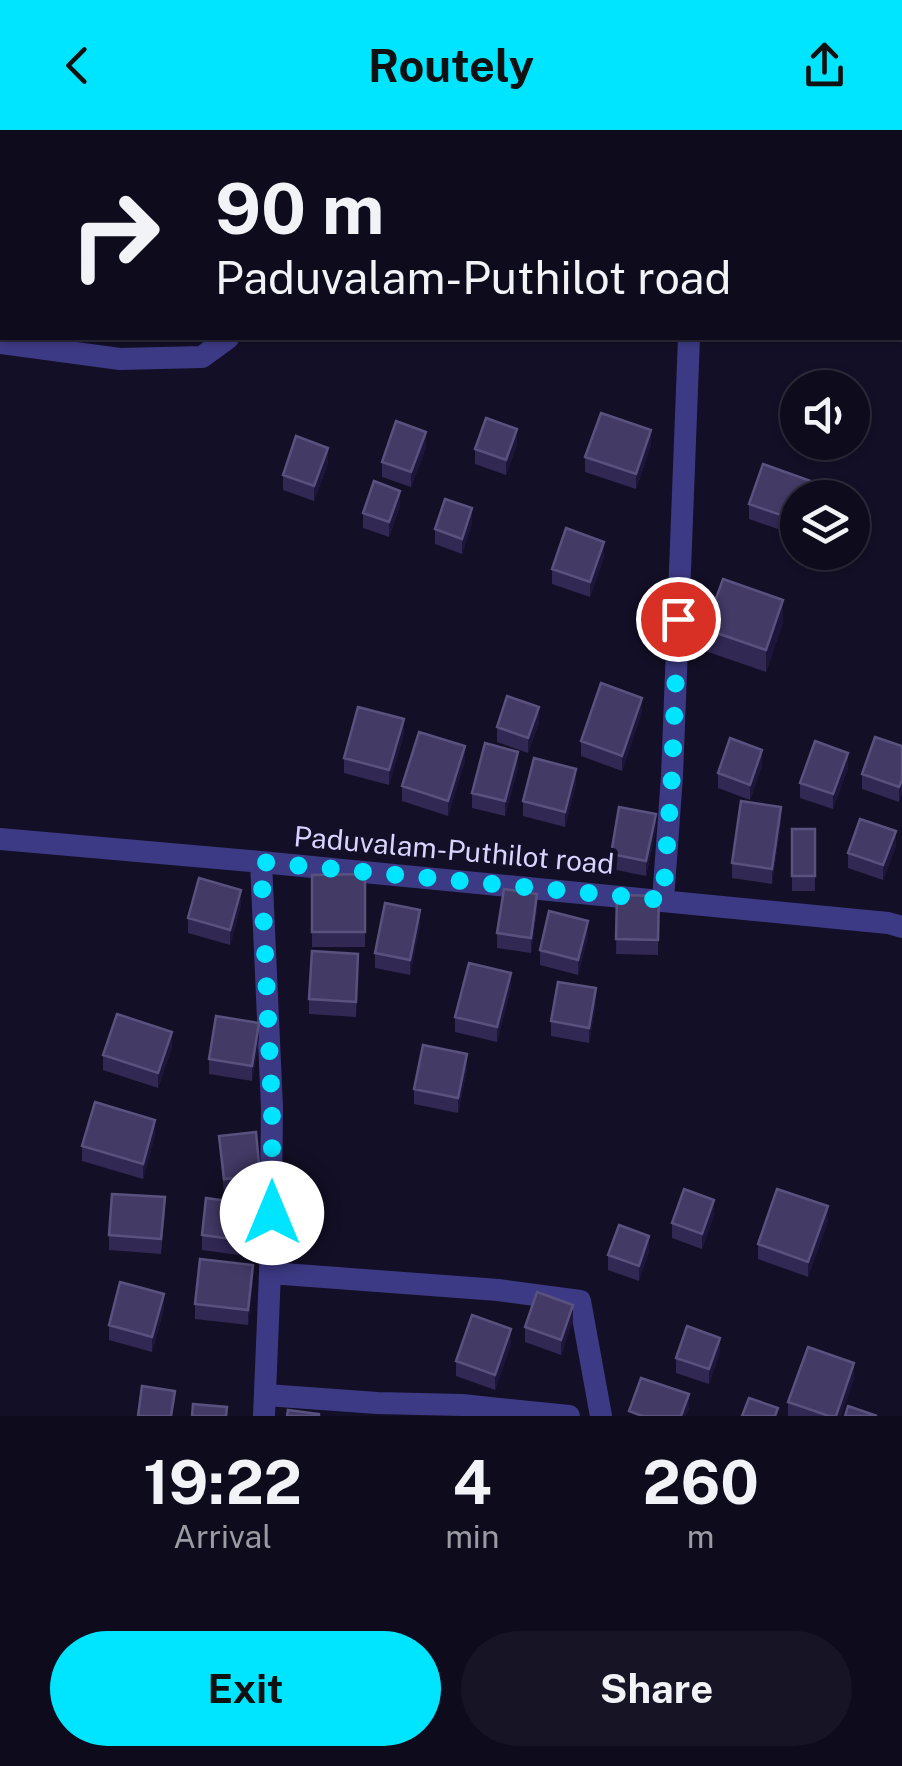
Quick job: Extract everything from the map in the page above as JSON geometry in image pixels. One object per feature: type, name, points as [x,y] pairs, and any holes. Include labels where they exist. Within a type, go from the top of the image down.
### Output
[{"type":"street","points":[[0,342],[120,358],[153,358],[202,357],[225,340]]},
{"type":"street","points":[[663,900],[672,776],[689,340]]},
{"type":"street","name":"Paduvalam-Puthilot road","points":[[0,840],[663,900],[902,927]]},
{"type":"street","points":[[261,862],[272,1108],[265,1405],[462,1405],[569,1416]]},
{"type":"street","points":[[270,1273],[498,1290],[580,1301],[601,1416]]},
{"type":"building","points":[[601,413],[651,430],[636,474],[585,457]]},
{"type":"building","points":[[486,418],[517,429],[506,460],[475,449]]},
{"type":"building","points":[[396,421],[426,432],[411,472],[382,462]]},
{"type":"building","points":[[296,436],[328,448],[314,486],[283,475]]},
{"type":"building","points":[[763,464],[808,480],[780,480],[780,515],[749,504]]},
{"type":"building","points":[[374,481],[400,491],[389,522],[363,513]]},
{"type":"building","points":[[445,499],[472,508],[462,539],[435,529]]},
{"type":"building","points":[[566,528],[604,542],[590,582],[552,569]]},
{"type":"building","points":[[723,579],[783,600],[766,650],[705,629]]},
{"type":"building","points":[[601,683],[642,698],[622,756],[581,741]]},
{"type":"building","points":[[507,696],[539,707],[528,738],[497,727]]},
{"type":"building","points":[[358,707],[404,719],[389,770],[344,758]]},
{"type":"building","points":[[419,732],[465,746],[448,801],[402,786]]},
{"type":"building","points":[[875,737],[902,746],[899,787],[862,774]]},
{"type":"building","points":[[730,738],[762,750],[750,785],[718,773]]},
{"type":"building","points":[[815,741],[848,753],[833,794],[800,783]]},
{"type":"building","points":[[485,743],[518,752],[505,801],[472,793]]},
{"type":"building","points":[[534,758],[576,769],[565,812],[523,801]]},
{"type":"building","points":[[741,801],[781,807],[772,869],[732,863]]},
{"type":"building","points":[[619,807],[656,814],[646,861],[611,854]]},
{"type":"building","points":[[860,819],[896,831],[883,865],[848,853]]},
{"type":"building","points":[[792,829],[815,829],[815,876],[792,876]]},
{"type":"building","points":[[365,874],[365,932],[312,932],[312,875]]},
{"type":"building","points":[[199,878],[241,890],[230,930],[188,918]]},
{"type":"building","points":[[504,889],[537,894],[531,938],[497,933]]},
{"type":"building","points":[[617,895],[659,896],[658,940],[616,939]]},
{"type":"building","points":[[385,903],[420,910],[410,960],[375,953]]},
{"type":"building","points":[[549,911],[588,921],[578,960],[540,950]]},
{"type":"building","points":[[312,951],[358,954],[356,1002],[309,999]]},
{"type":"building","points":[[469,963],[511,973],[497,1027],[455,1017]]},
{"type":"building","points":[[558,982],[596,988],[589,1028],[551,1021]]},
{"type":"building","points":[[117,1014],[172,1032],[158,1073],[103,1055]]},
{"type":"building","points":[[216,1016],[259,1023],[252,1066],[209,1059]]},
{"type":"building","points":[[423,1045],[467,1054],[458,1098],[414,1089]]},
{"type":"building","points":[[95,1102],[155,1120],[143,1164],[82,1146]]},
{"type":"building","points":[[256,1132],[260,1175],[224,1179],[219,1136]]},
{"type":"building","points":[[684,1189],[714,1200],[702,1234],[672,1223]]},
{"type":"building","points":[[777,1189],[828,1206],[808,1262],[758,1244]]},
{"type":"building","points":[[112,1194],[165,1197],[161,1239],[109,1235]]},
{"type":"building","points":[[206,1198],[258,1205],[253,1242],[202,1235]]},
{"type":"building","points":[[619,1225],[649,1236],[639,1266],[608,1255]]},
{"type":"building","points":[[200,1259],[253,1265],[248,1310],[195,1304]]},
{"type":"building","points":[[120,1282],[164,1294],[152,1337],[109,1325]]},
{"type":"building","points":[[537,1292],[573,1305],[561,1340],[525,1327]]},
{"type":"building","points":[[472,1315],[511,1329],[495,1375],[456,1361]]},
{"type":"building","points":[[687,1326],[720,1338],[709,1369],[676,1358]]},
{"type":"building","points":[[808,1347],[854,1363],[836,1416],[788,1402]]},
{"type":"building","points":[[641,1378],[689,1394],[681,1416],[642,1416],[629,1411]]},
{"type":"building","points":[[142,1386],[175,1391],[171,1416],[138,1416]]},
{"type":"building","points":[[749,1398],[778,1408],[775,1416],[742,1416]]},
{"type":"building","points":[[193,1404],[227,1407],[226,1416],[192,1416]]},
{"type":"building","points":[[848,1406],[877,1416],[845,1416]]},
{"type":"building","points":[[288,1410],[319,1414],[319,1416],[287,1416]]},
{"type":"route","points":[[272,1213],[272,1108],[261,862],[663,900],[678,619]]}]
